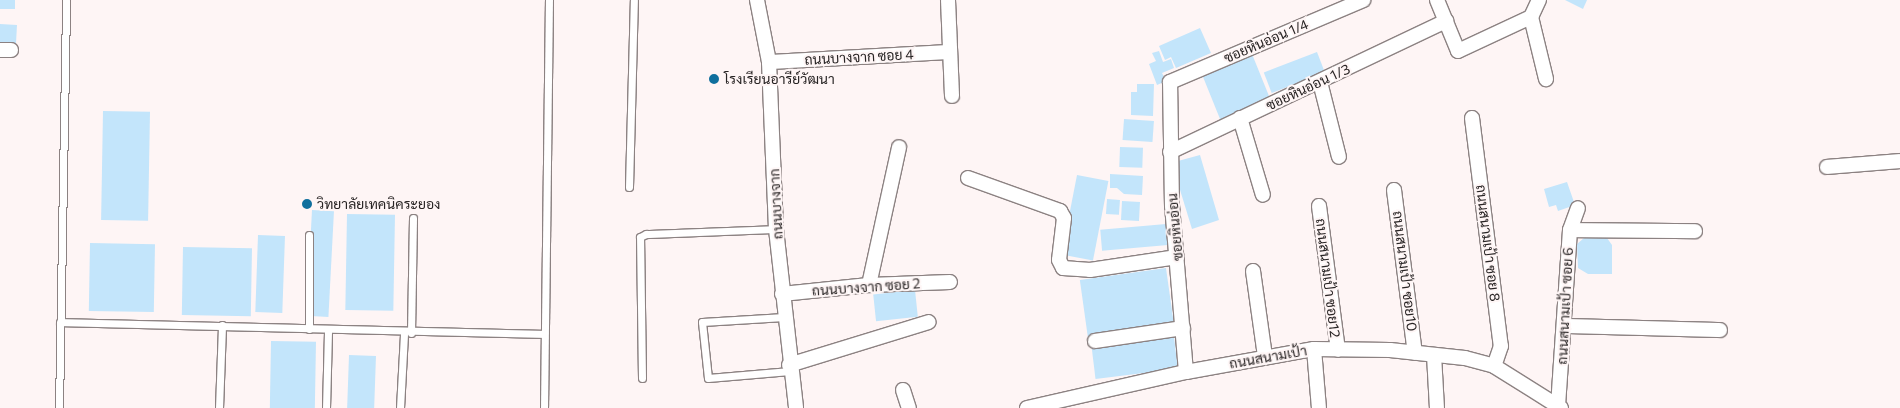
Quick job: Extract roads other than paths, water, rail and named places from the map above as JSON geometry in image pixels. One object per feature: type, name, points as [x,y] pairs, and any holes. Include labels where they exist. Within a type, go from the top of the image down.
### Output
[{"type":"street","name":"ถนนบางจาก","points":[[758,0],[769,62],[776,228],[784,317],[796,408]]},
{"type":"street","points":[[948,0],[952,96]]},
{"type":"street","name":"ซอยหินอ่อน 1/4","points":[[1170,82],[1363,0]]},
{"type":"street","points":[[1437,0],[1458,50],[1531,17]]},
{"type":"street","points":[[1539,0],[1531,17],[1546,79]]},
{"type":"street","name":"ซอยหินอ่อน 1/3","points":[[1170,152],[1446,21]]},
{"type":"street","name":"ถนนบางจาก ซอย 4","points":[[769,62],[950,52]]},
{"type":"street","name":"ซอยหินอ่อน","points":[[1170,82],[1170,152],[1186,372]]},
{"type":"street","points":[[1320,82],[1339,156]]},
{"type":"street","points":[[1240,118],[1263,195]]},
{"type":"street","name":"ถนนสนามเป้า ซอย 8","points":[[1472,118],[1501,346],[1494,366]]},
{"type":"street","points":[[869,285],[899,147]]},
{"type":"street","points":[[1826,167],[1900,160]]},
{"type":"street","points":[[968,178],[1060,211],[1064,218],[1059,260],[1063,268],[1090,270],[1177,257]]},
{"type":"street","name":"ถนนสนามเป้า ซอย10","points":[[1394,190],[1415,353]]},
{"type":"street","name":"ถนนสนามเป้า ซอย12","points":[[1319,206],[1338,350]]},
{"type":"street","name":"ถนนสนามเป้า ซอย 6","points":[[1560,407],[1570,230],[1578,208]]},
{"type":"street","points":[[1570,230],[1695,231]]},
{"type":"street","points":[[1253,271],[1265,356]]},
{"type":"street","name":"ถนนบางจาก ซอย 2","points":[[782,294],[869,285],[950,282]]},
{"type":"street","points":[[790,368],[929,322]]},
{"type":"street","points":[[1565,326],[1720,330]]},
{"type":"street","points":[[1096,341],[1183,328]]},
{"type":"street","points":[[1314,350],[1320,408]]},
{"type":"street","name":"ถนนสนามเป้า","points":[[1027,408],[1265,356],[1314,350],[1415,353],[1494,366],[1560,407]]},
{"type":"street","points":[[1434,355],[1437,408]]},
{"type":"street","points":[[903,390],[909,408]]},
{"type":"lane","points":[[59,408],[66,0]]},
{"type":"lane","points":[[544,408],[549,0]]},
{"type":"lane","points":[[629,187],[634,0]]},
{"type":"lane","points":[[400,408],[407,333],[413,218]]},
{"type":"lane","points":[[642,378],[640,237],[646,234],[776,228]]},
{"type":"lane","points":[[309,235],[309,329]]},
{"type":"lane","points":[[784,317],[702,322],[708,378],[790,368]]},
{"type":"lane","points":[[60,322],[222,325],[407,333],[544,334]]},
{"type":"lane","points":[[220,408],[222,325]]},
{"type":"lane","points":[[326,408],[328,330]]},
{"type":"place","name":"โรงเรียนอารีย์วัฒนา","points":[[714,79]]},
{"type":"place","name":"วิทยาลัยเทคนิคระยอง","points":[[307,204]]}]
